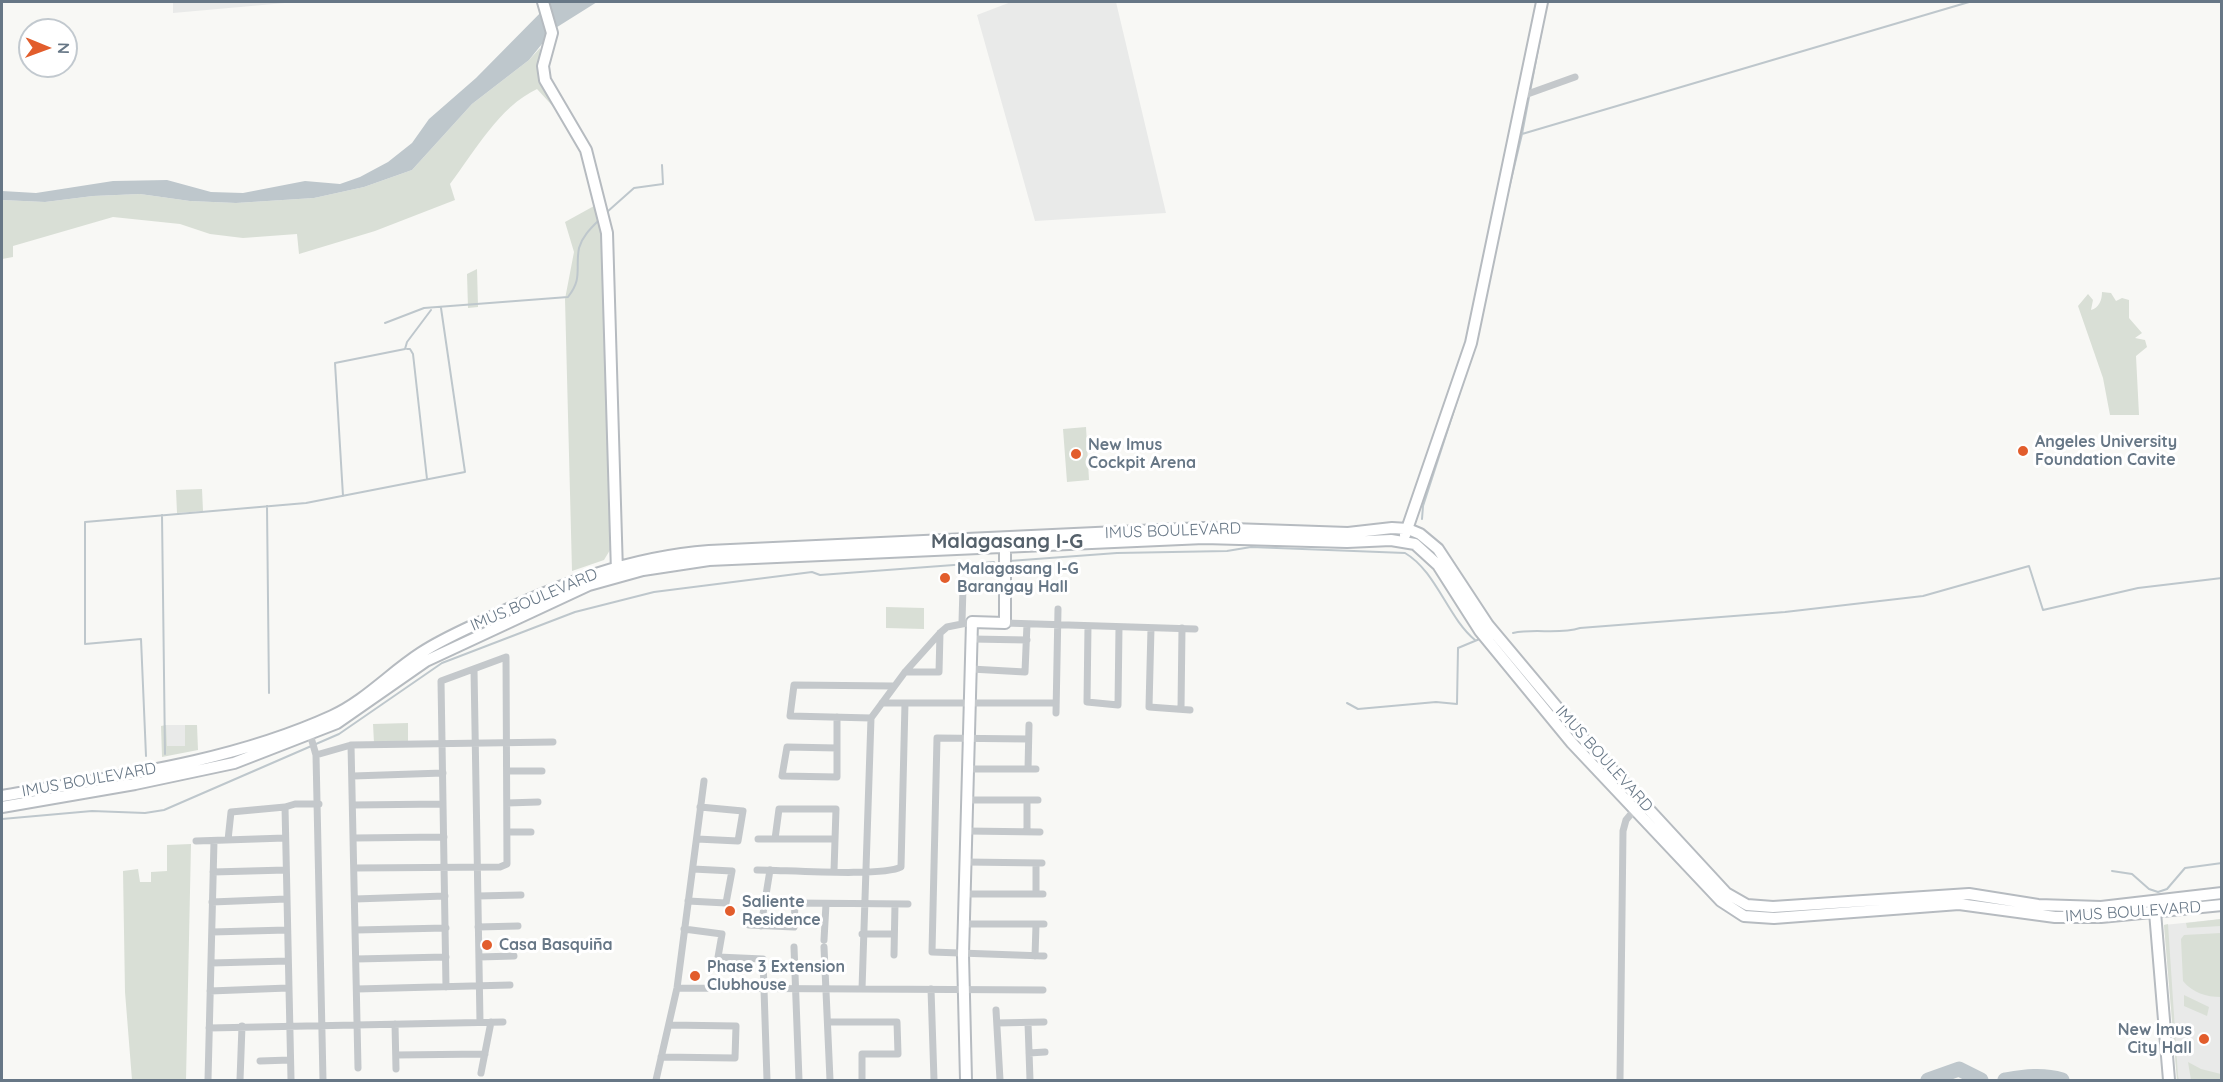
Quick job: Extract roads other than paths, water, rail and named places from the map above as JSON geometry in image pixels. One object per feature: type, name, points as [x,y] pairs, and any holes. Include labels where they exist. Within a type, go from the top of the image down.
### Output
[{"type":"main road","points":[[543,2],[552,33],[545,56],[544,80],[586,150],[607,233],[617,571]]},
{"type":"main road","points":[[1403,541],[1471,343],[1542,2]]},
{"type":"main road","name":"IMUS BOULEVARD","points":[[1005,543],[1203,528],[1347,533],[1392,528],[1408,529],[1420,534],[1438,549],[1488,625],[1639,806],[1721,901],[1744,916],[1774,918],[1959,904],[2055,917],[2101,917],[2222,905]]},
{"type":"main road","name":"IMUS BOULEVARD","points":[[2,807],[135,784],[234,763],[310,737],[353,714],[440,653],[617,571],[660,556],[709,551],[1204,538],[1347,542],[1403,541],[1415,544],[1431,557],[1480,631],[1572,743],[1726,893],[1748,905],[1773,907],[1969,894],[2038,905],[2092,907],[2222,893]]},
{"type":"main road","points":[[966,1080],[963,955],[972,639],[967,622],[1005,623],[1005,543]]},
{"type":"main road","name":"IMUS BOULEVARD","points":[[2,796],[129,774],[231,751],[321,720],[349,706],[436,644],[514,606],[588,574],[617,571]]},
{"type":"main road","points":[[2155,912],[2169,1080]]},
{"type":"street","points":[[1522,96],[1575,77]]},
{"type":"street","points":[[862,989],[862,934],[867,872],[871,718],[905,672],[946,627],[967,622],[963,587],[978,586]]},
{"type":"street","points":[[1056,713],[1058,609]]},
{"type":"street","points":[[1005,623],[1195,629]]},
{"type":"street","points":[[971,669],[1025,672],[1027,624]]},
{"type":"street","points":[[1089,626],[1087,702],[1118,705],[1119,627]]},
{"type":"street","points":[[1151,628],[1149,707],[1190,710]]},
{"type":"street","points":[[1181,709],[1182,628]]},
{"type":"street","points":[[905,672],[939,672],[940,633]]},
{"type":"street","points":[[972,639],[1027,640]]},
{"type":"street","points":[[354,868],[444,866],[500,867],[507,864],[506,657],[441,681],[444,866],[446,928],[446,987]]},
{"type":"street","points":[[474,669],[480,1022]]},
{"type":"street","points":[[871,718],[790,716],[794,685],[893,687]]},
{"type":"street","points":[[882,703],[1056,703]]},
{"type":"street","points":[[757,870],[867,872],[892,871],[901,867],[905,703]]},
{"type":"street","points":[[837,717],[837,748],[837,777],[782,776],[787,747],[837,748]]},
{"type":"street","points":[[968,769],[1032,769],[1028,739],[1029,725]]},
{"type":"street","points":[[310,737],[315,751],[319,804],[323,1080]]},
{"type":"street","points":[[1028,739],[937,738],[932,952],[963,955],[1044,956]]},
{"type":"street","points":[[315,751],[351,745],[553,742]]},
{"type":"street","points":[[351,745],[358,1068]]},
{"type":"street","points":[[507,771],[543,771]]},
{"type":"street","points":[[353,776],[443,773]]},
{"type":"street","points":[[656,1080],[677,988],[704,781]]},
{"type":"street","points":[[967,800],[1038,800]]},
{"type":"street","points":[[1027,800],[1027,832]]},
{"type":"street","points":[[507,803],[538,802]]},
{"type":"street","points":[[228,840],[231,812],[296,804],[319,804]]},
{"type":"street","points":[[353,805],[443,804]]},
{"type":"street","points":[[1620,1080],[1623,831],[1626,820],[1639,806]]},
{"type":"street","points":[[285,807],[291,1079]]},
{"type":"street","points":[[697,838],[738,841],[743,811],[700,807]]},
{"type":"street","points":[[775,839],[777,812],[783,807],[836,809],[834,871]]},
{"type":"street","points":[[967,831],[1040,832]]},
{"type":"street","points":[[507,832],[531,832]]},
{"type":"street","points":[[354,838],[444,837]]},
{"type":"street","points":[[196,841],[285,838]]},
{"type":"street","points":[[758,839],[835,839]]},
{"type":"street","points":[[208,1080],[214,841]]},
{"type":"street","points":[[965,894],[1039,894],[1039,863],[966,862]]},
{"type":"street","points":[[688,901],[726,903],[732,872],[693,869]]},
{"type":"street","points":[[213,872],[286,870]]},
{"type":"street","points":[[761,926],[770,870]]},
{"type":"street","points":[[478,896],[522,895]]},
{"type":"street","points":[[355,899],[445,896]]},
{"type":"street","points":[[212,902],[286,899]]},
{"type":"street","points":[[749,925],[794,927],[795,903],[908,904]]},
{"type":"street","points":[[826,904],[824,943],[830,1080]]},
{"type":"street","points":[[894,955],[896,904]]},
{"type":"street","points":[[964,924],[1040,925],[1035,956]]},
{"type":"street","points":[[478,927],[518,926]]},
{"type":"street","points":[[356,930],[446,928]]},
{"type":"street","points":[[684,929],[722,934],[718,957],[763,959],[767,1080]]},
{"type":"street","points":[[212,933],[287,930]]},
{"type":"street","points":[[862,934],[894,934]]},
{"type":"street","points":[[794,947],[799,1080]]},
{"type":"street","points":[[479,957],[514,956]]},
{"type":"street","points":[[356,959],[446,957]]},
{"type":"street","points":[[211,963],[288,960]]},
{"type":"street","points":[[357,989],[510,986]]},
{"type":"street","points":[[210,991],[288,988]]},
{"type":"street","points":[[677,988],[1043,990]]},
{"type":"street","points":[[931,989],[934,1080]]},
{"type":"street","points":[[996,1010],[1000,1080]]},
{"type":"street","points":[[481,1073],[491,1022]]},
{"type":"street","points":[[209,1028],[503,1022]]},
{"type":"street","points":[[828,1022],[897,1022],[898,1054],[862,1054],[862,1080]]},
{"type":"street","points":[[997,1023],[1044,1023]]},
{"type":"street","points":[[1028,1023],[1030,1080]]},
{"type":"street","points":[[395,1024],[396,1069]]},
{"type":"street","points":[[661,1058],[735,1058],[736,1026],[669,1025]]},
{"type":"street","points":[[240,1080],[242,1026]]},
{"type":"street","points":[[1029,1053],[1045,1052]]},
{"type":"street","points":[[396,1055],[485,1054]]},
{"type":"street","points":[[260,1060],[290,1060]]},
{"type":"waterway","points":[[1504,209],[1522,134],[1547,2]]},
{"type":"waterway","points":[[1522,134],[1969,2]]},
{"type":"waterway","points":[[607,212],[634,188],[663,184],[662,165]]},
{"type":"waterway","points":[[385,323],[424,308],[568,297],[577,279],[580,244],[598,221]]},
{"type":"waterway","points":[[146,756],[141,639],[85,644],[85,522],[306,503],[465,472],[441,308]]},
{"type":"waterway","points":[[343,496],[335,363],[405,349],[407,342],[431,310]]},
{"type":"waterway","points":[[407,349],[410,349],[413,354],[427,479]]},
{"type":"waterway","points":[[1422,519],[1423,506],[1470,361]]},
{"type":"waterway","points":[[267,506],[269,693]]},
{"type":"waterway","points":[[162,515],[165,754]]},
{"type":"waterway","points":[[1009,561],[1117,553],[1227,551],[1251,547],[1405,553],[1425,571],[1457,620],[1475,640]]},
{"type":"waterway","points":[[2,819],[92,811],[145,813],[164,810],[339,734],[442,663],[575,612],[654,592],[812,572],[820,575],[994,562]]},
{"type":"waterway","points":[[1513,633],[1563,631],[1785,612],[1923,596],[2029,566],[2043,610],[2138,588],[2222,578]]},
{"type":"waterway","points":[[1347,703],[1358,709],[1436,702],[1457,704],[1458,648],[1482,638]]},
{"type":"waterway","points":[[2112,871],[2132,874],[2149,889],[2158,892],[2167,889],[2185,868],[2222,863]]},
{"type":"waterway","points":[[1928,1080],[1959,1069],[1981,1080]]},
{"type":"waterway","points":[[2005,1080],[2026,1077],[2062,1080]]},
{"type":"place","name":"Angeles University Foundation Cavite","points":[[2023,451]]},
{"type":"place","name":"New Imus Cockpit Arena","points":[[1076,454]]},
{"type":"place","name":"Malagasang I-G Barangay Hall","points":[[945,578]]},
{"type":"place","name":"Saliente Residence","points":[[730,911]]},
{"type":"place","name":"Casa Basquiña","points":[[487,945]]},
{"type":"place","name":"Phase 3 Extension Clubhouse","points":[[695,976]]},
{"type":"place","name":"New Imus City Hall","points":[[2204,1039]]},
{"type":"district","name":"Malagasang I-G","points":[[1007,542]]}]
